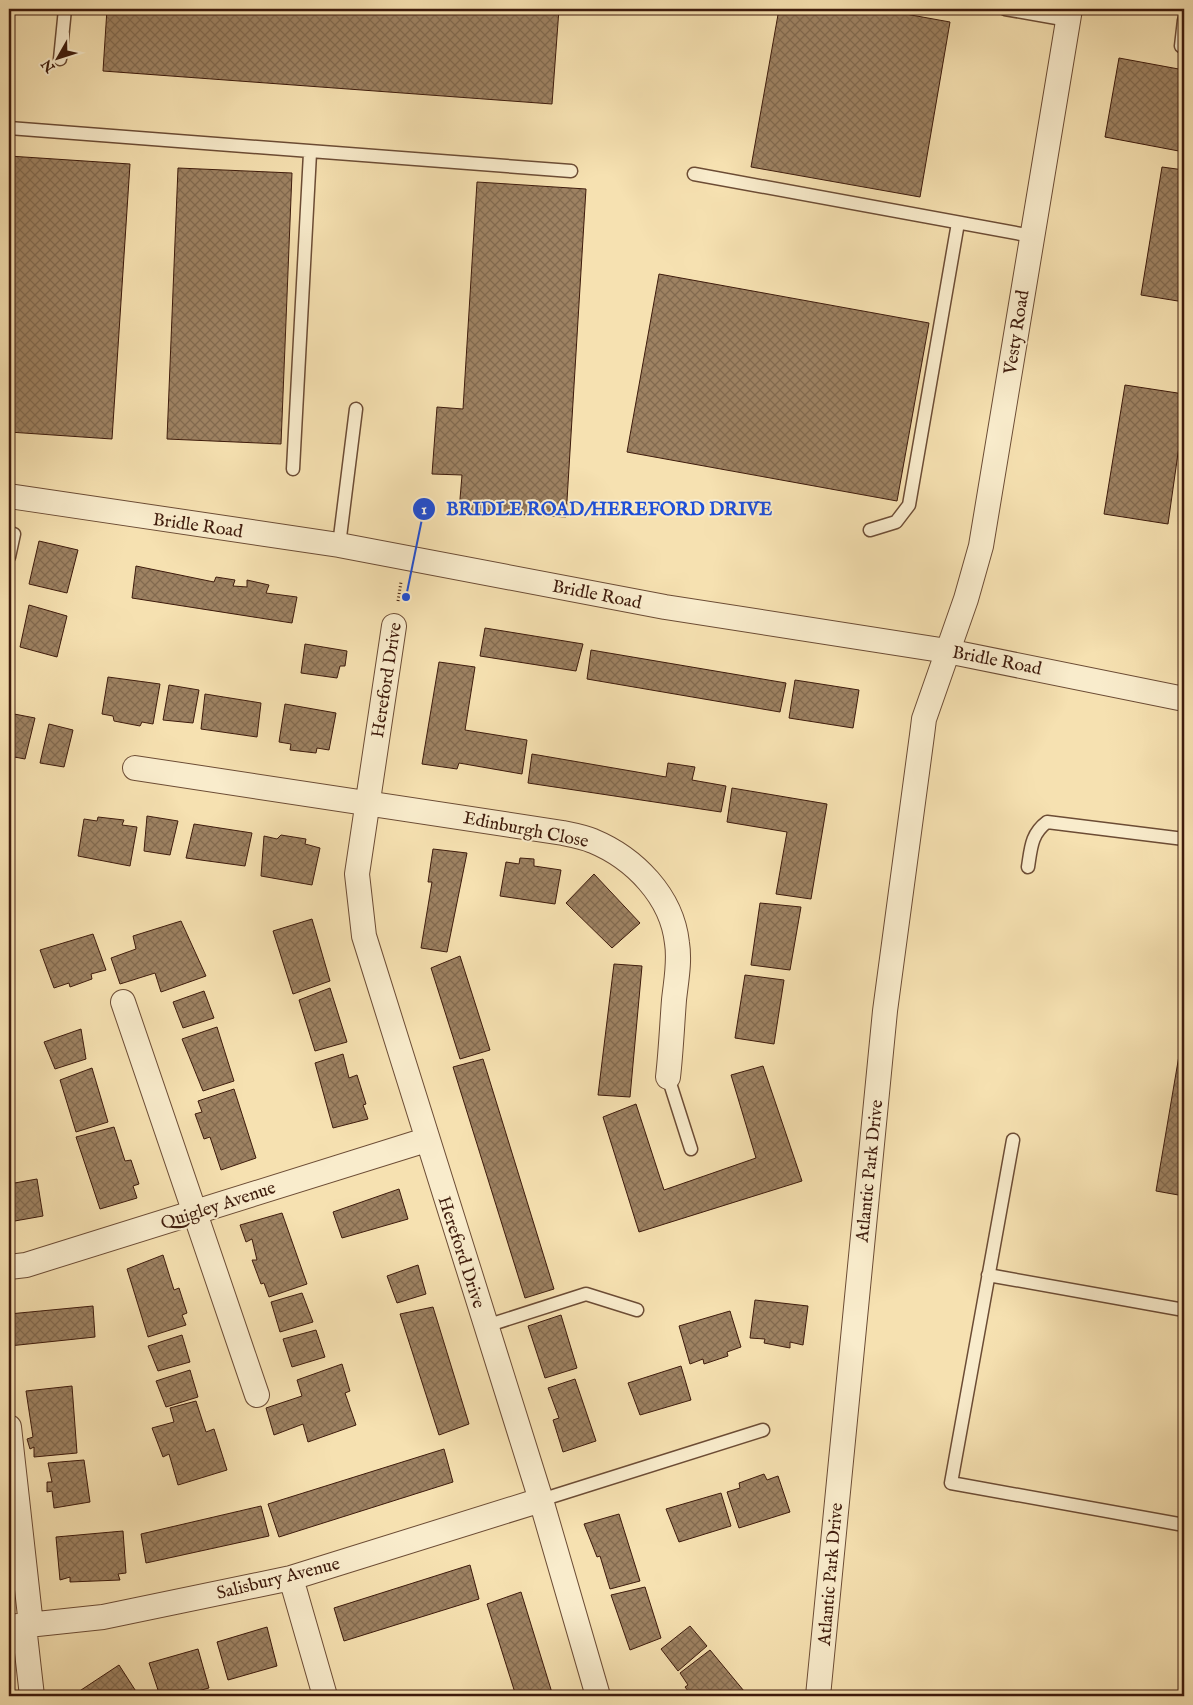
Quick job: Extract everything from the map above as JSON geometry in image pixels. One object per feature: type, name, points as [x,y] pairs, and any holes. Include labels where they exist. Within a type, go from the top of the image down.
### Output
[{"type":"street","name":"Vesty Road","points":[[947,651],[981,546],[1069,14]]},
{"type":"street","name":"Bridle Road","points":[[9,496],[339,545],[665,607],[947,651],[1184,699]]},
{"type":"street","name":"Hereford Drive","points":[[394,626],[357,874],[358,899],[364,936],[426,1140],[540,1500],[598,1696]]},
{"type":"street","name":"Atlantic Park Drive","points":[[818,1696],[885,1011],[924,719],[947,651]]},
{"type":"street","points":[[135,768],[367,802]]},
{"type":"street","name":"Edinburgh Close","points":[[367,802],[563,833],[591,840],[628,860],[653,887],[665,906],[674,927],[678,943],[668,1077]]},
{"type":"street","points":[[123,1002],[257,1395]]},
{"type":"street","name":"Quigley Avenue","points":[[9,1267],[35,1262],[426,1140]]},
{"type":"street","points":[[9,1427],[21,1626],[32,1696]]},
{"type":"street","name":"Salisbury Avenue","points":[[21,1626],[103,1617],[290,1578],[540,1500]]},
{"type":"street","points":[[290,1578],[325,1696]]},
{"type":"lane","points":[[60,59],[65,9]]},
{"type":"lane","points":[[1005,9],[1069,14]]},
{"type":"lane","points":[[1181,46],[1184,20]]},
{"type":"lane","points":[[9,128],[310,153],[571,171]]},
{"type":"lane","points":[[292,469],[310,153]]},
{"type":"lane","points":[[694,174],[1032,236]]},
{"type":"lane","points":[[870,530],[896,522],[909,504],[958,223]]},
{"type":"lane","points":[[339,545],[356,409]]},
{"type":"lane","points":[[9,558],[14,534]]},
{"type":"lane","points":[[1028,867],[1037,829],[1047,822],[1184,839],[1184,836]]},
{"type":"lane","points":[[668,1077],[691,1149]]},
{"type":"lane","points":[[1013,1140],[951,1483],[1184,1525]]},
{"type":"lane","points":[[988,1274],[1184,1310]]},
{"type":"lane","points":[[486,1326],[586,1294],[637,1310]]},
{"type":"lane","points":[[540,1500],[763,1430]]},
{"type":"path","name":"Hereford Drive","points":[[394,626],[405,557]]},
{"type":"building","points":[[107,9],[559,9],[552,104],[103,71]]},
{"type":"building","points":[[779,9],[878,9],[950,22],[920,197],[751,167]]},
{"type":"building","points":[[1119,58],[1184,70],[1184,152],[1105,137]]},
{"type":"building","points":[[9,156],[130,164],[112,439],[9,432]]},
{"type":"building","points":[[1162,167],[1184,170],[1184,302],[1141,295]]},
{"type":"building","points":[[178,168],[292,173],[281,444],[167,439]]},
{"type":"building","points":[[477,182],[586,189],[566,517],[459,511],[462,475],[432,474],[437,407],[463,409]]},
{"type":"building","points":[[659,274],[929,323],[897,501],[627,452]]},
{"type":"building","points":[[1125,385],[1184,394],[1184,411],[1168,524],[1104,514]]},
{"type":"building","points":[[39,541],[78,550],[67,593],[29,584]]},
{"type":"building","points":[[136,566],[214,582],[216,577],[235,580],[233,586],[247,587],[247,580],[269,585],[266,593],[297,597],[292,623],[132,598]]},
{"type":"building","points":[[29,605],[67,616],[57,657],[20,647]]},
{"type":"building","points":[[485,628],[583,644],[576,671],[480,656]]},
{"type":"building","points":[[305,644],[347,651],[345,666],[340,666],[337,678],[301,673]]},
{"type":"building","points":[[591,650],[786,683],[780,712],[587,679]]},
{"type":"building","points":[[439,662],[475,667],[465,730],[527,740],[522,774],[459,763],[457,769],[422,764]]},
{"type":"building","points":[[108,677],[160,684],[153,724],[142,722],[140,726],[114,721],[113,716],[102,714]]},
{"type":"building","points":[[795,680],[859,690],[853,728],[789,718]]},
{"type":"building","points":[[169,685],[199,690],[193,723],[163,720]]},
{"type":"building","points":[[205,694],[261,703],[257,737],[201,729]]},
{"type":"building","points":[[285,704],[336,713],[329,750],[317,748],[316,753],[290,750],[291,744],[279,742]]},
{"type":"building","points":[[9,713],[35,718],[25,759],[9,756]]},
{"type":"building","points":[[49,724],[73,730],[64,767],[40,763]]},
{"type":"building","points":[[532,754],[666,777],[668,763],[695,767],[692,780],[726,786],[721,812],[528,783]]},
{"type":"building","points":[[732,788],[827,804],[811,899],[776,894],[787,832],[727,822]]},
{"type":"building","points":[[9,808],[14,809],[9,836]]},
{"type":"building","points":[[147,816],[178,821],[170,855],[144,851]]},
{"type":"building","points":[[98,817],[124,820],[122,825],[137,827],[130,866],[78,856],[84,819],[97,821]]},
{"type":"building","points":[[194,824],[252,833],[245,866],[186,858]]},
{"type":"building","points":[[281,835],[306,839],[305,844],[320,848],[312,885],[261,876],[264,836],[277,839]]},
{"type":"building","points":[[433,849],[467,853],[447,952],[421,948],[432,882],[428,882]]},
{"type":"building","points":[[520,858],[534,859],[534,866],[561,870],[555,904],[500,896],[506,862],[519,864]]},
{"type":"building","points":[[594,874],[640,923],[612,948],[566,903]]},
{"type":"building","points":[[760,903],[801,907],[790,970],[751,965]]},
{"type":"building","points":[[312,919],[330,981],[293,994],[273,931]]},
{"type":"building","points":[[181,921],[206,976],[161,992],[155,973],[120,984],[111,958],[136,949],[133,936]]},
{"type":"building","points":[[93,934],[106,970],[91,974],[92,979],[70,987],[69,983],[54,988],[40,950]]},
{"type":"building","points":[[460,956],[490,1050],[460,1059],[431,968]]},
{"type":"building","points":[[614,964],[642,966],[630,1097],[598,1095]]},
{"type":"building","points":[[745,975],[784,980],[774,1044],[735,1038]]},
{"type":"building","points":[[330,988],[347,1042],[315,1051],[299,1000]]},
{"type":"building","points":[[204,991],[214,1018],[183,1028],[173,1002]]},
{"type":"building","points":[[1184,1026],[1184,1196],[1156,1191]]},
{"type":"building","points":[[217,1027],[234,1081],[203,1091],[182,1039]]},
{"type":"building","points":[[81,1029],[86,1059],[55,1069],[44,1042]]},
{"type":"building","points":[[343,1054],[349,1078],[357,1075],[366,1104],[363,1105],[368,1119],[333,1128],[315,1063]]},
{"type":"building","points":[[483,1059],[554,1289],[525,1298],[453,1067]]},
{"type":"building","points":[[763,1066],[802,1181],[639,1232],[603,1117],[636,1104],[664,1190],[756,1158],[731,1075]]},
{"type":"building","points":[[92,1068],[108,1122],[76,1132],[60,1080]]},
{"type":"building","points":[[234,1089],[256,1158],[221,1170],[210,1137],[204,1139],[195,1114],[202,1112],[198,1101]]},
{"type":"building","points":[[114,1127],[125,1161],[131,1160],[139,1184],[133,1186],[137,1198],[100,1209],[76,1137]]},
{"type":"building","points":[[37,1179],[43,1216],[9,1222],[9,1184]]},
{"type":"building","points":[[399,1189],[408,1219],[342,1238],[333,1212]]},
{"type":"building","points":[[282,1213],[307,1284],[269,1297],[264,1283],[261,1284],[252,1260],[257,1260],[252,1239],[246,1242],[240,1225]]},
{"type":"building","points":[[163,1255],[174,1290],[179,1288],[187,1313],[182,1315],[186,1325],[148,1337],[127,1269]]},
{"type":"building","points":[[418,1265],[426,1294],[397,1303],[387,1276]]},
{"type":"building","points":[[302,1293],[313,1322],[280,1332],[271,1302]]},
{"type":"building","points":[[755,1300],[808,1306],[803,1345],[790,1342],[790,1348],[764,1343],[765,1339],[750,1338]]},
{"type":"building","points":[[93,1306],[95,1337],[9,1346],[9,1314]]},
{"type":"building","points":[[433,1307],[469,1424],[439,1435],[400,1314]]},
{"type":"building","points":[[730,1311],[741,1347],[727,1352],[728,1356],[704,1364],[703,1359],[690,1364],[679,1326]]},
{"type":"building","points":[[561,1315],[577,1368],[545,1378],[528,1326]]},
{"type":"building","points":[[316,1330],[325,1357],[292,1367],[283,1339]]},
{"type":"building","points":[[182,1335],[190,1362],[158,1371],[148,1346]]},
{"type":"building","points":[[342,1364],[350,1391],[345,1393],[356,1425],[308,1442],[303,1424],[274,1435],[266,1408],[302,1396],[297,1380]]},
{"type":"building","points":[[681,1366],[691,1400],[640,1415],[628,1383]]},
{"type":"building","points":[[190,1370],[198,1397],[166,1407],[156,1381]]},
{"type":"building","points":[[575,1379],[596,1441],[563,1452],[553,1420],[559,1418],[548,1388]]},
{"type":"building","points":[[72,1386],[77,1453],[34,1457],[34,1447],[30,1449],[27,1439],[33,1437],[26,1391]]},
{"type":"building","points":[[196,1401],[206,1432],[214,1429],[227,1470],[178,1485],[169,1454],[163,1457],[152,1428],[174,1422],[170,1408]]},
{"type":"building","points":[[444,1449],[453,1482],[279,1537],[268,1504]]},
{"type":"building","points":[[84,1460],[90,1502],[54,1508],[52,1491],[47,1492],[47,1482],[52,1482],[48,1463]]},
{"type":"building","points":[[764,1474],[767,1480],[778,1476],[790,1512],[739,1528],[727,1492],[740,1488],[739,1483]]},
{"type":"building","points":[[721,1493],[731,1526],[679,1542],[666,1509]]},
{"type":"building","points":[[261,1506],[269,1536],[146,1563],[141,1534]]},
{"type":"building","points":[[619,1514],[640,1581],[610,1589],[600,1556],[597,1557],[584,1524]]},
{"type":"building","points":[[123,1531],[126,1573],[118,1574],[120,1580],[70,1582],[70,1577],[60,1580],[56,1537]]},
{"type":"building","points":[[470,1565],[479,1599],[344,1641],[334,1608]]},
{"type":"building","points":[[645,1587],[661,1638],[630,1650],[611,1595]]},
{"type":"building","points":[[521,1592],[553,1696],[516,1696],[487,1604]]},
{"type":"building","points":[[690,1626],[707,1646],[678,1671],[661,1649]]},
{"type":"building","points":[[267,1627],[277,1666],[228,1680],[217,1642]]},
{"type":"building","points":[[198,1649],[209,1688],[179,1696],[160,1696],[149,1663]]},
{"type":"building","points":[[710,1650],[744,1691],[738,1696],[692,1696],[685,1687],[688,1685],[680,1673]]},
{"type":"building","points":[[119,1665],[139,1696],[77,1696],[75,1694]]},
{"type":"place","name":"BRIDLE ROAD/HEREFORD DRIVE","points":[[406,597]]}]
